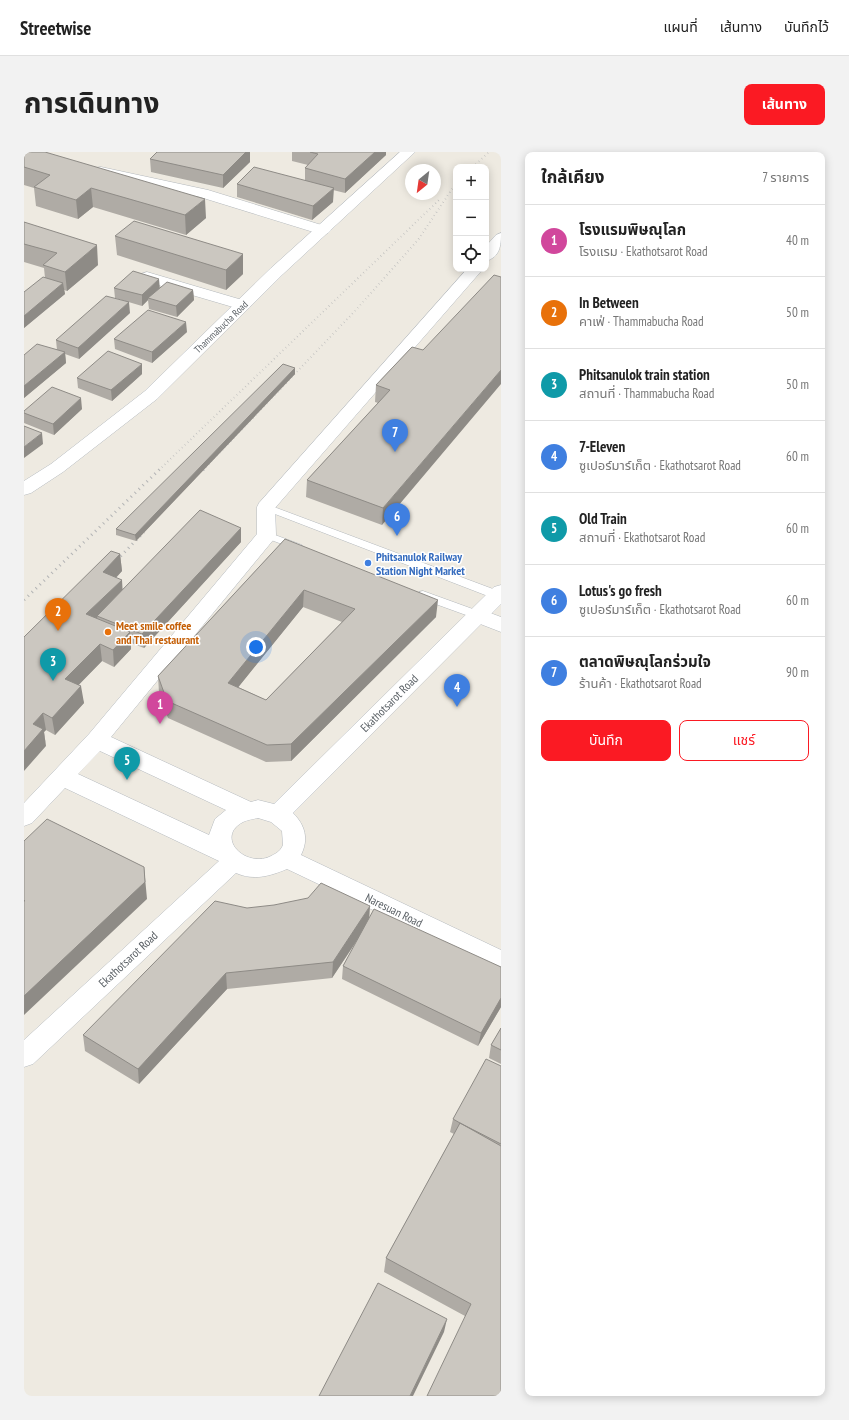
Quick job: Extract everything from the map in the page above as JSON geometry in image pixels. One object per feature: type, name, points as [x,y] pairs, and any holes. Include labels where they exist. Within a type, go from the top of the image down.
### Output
[{"type":"main road","name":"Thammabucha Road","points":[[24,489],[57,468],[151,395],[242,305],[408,152]]},
{"type":"main road","points":[[86,167],[203,193],[323,230]]},
{"type":"main road","points":[[489,252],[501,238]]},
{"type":"main road","points":[[24,817],[97,740],[267,535],[266,506],[475,276]]},
{"type":"main road","points":[[147,277],[242,305]]},
{"type":"main road","name":"Ekathotsarot Road","points":[[278,814],[476,615],[499,594]]},
{"type":"main road","points":[[476,615],[501,625]]},
{"type":"main road","points":[[97,740],[247,810]]},
{"type":"main road","points":[[63,777],[228,856],[243,867],[255,869],[272,866],[286,858],[293,850],[295,839],[294,830],[288,821],[278,814],[258,809],[247,810],[235,815],[226,822],[221,831],[219,841],[228,856]]},
{"type":"main road","name":"Ekathotsarot Road","points":[[24,1056],[228,856]]},
{"type":"main road","name":"Naresuan Road","points":[[286,858],[501,961]]},
{"type":"lane","points":[[266,506],[499,594]]},
{"type":"lane","points":[[267,535],[312,552]]},
{"type":"lane","points":[[414,592],[476,615]]},
{"type":"building","points":[[24,152],[45,152],[205,199],[185,215],[91,188],[76,200],[34,187],[50,175],[24,167]]},
{"type":"building","points":[[157,152],[246,152],[223,175],[150,159]]},
{"type":"building","points":[[310,152],[375,152],[345,179],[305,168],[318,154]]},
{"type":"building","points":[[254,167],[334,188],[313,206],[237,184]]},
{"type":"building","points":[[134,221],[243,254],[226,270],[115,236]]},
{"type":"building","points":[[24,222],[97,245],[65,272],[43,265],[57,253],[24,244]]},
{"type":"building","points":[[133,271],[159,279],[142,295],[114,288]]},
{"type":"building","points":[[494,275],[501,277],[501,370],[383,508],[307,480],[390,390],[376,385],[412,347],[423,350]]},
{"type":"building","points":[[43,277],[63,283],[24,316],[24,292]]},
{"type":"building","points":[[167,282],[193,290],[176,306],[148,298]]},
{"type":"building","points":[[106,296],[129,302],[78,348],[56,340]]},
{"type":"building","points":[[148,310],[186,322],[152,352],[114,339]]},
{"type":"building","points":[[37,344],[65,352],[24,386],[24,355]]},
{"type":"building","points":[[108,351],[142,364],[111,390],[77,378]]},
{"type":"building","points":[[283,364],[295,368],[135,535],[116,529]]},
{"type":"building","points":[[52,387],[81,398],[53,424],[24,413],[24,411]]},
{"type":"building","points":[[24,426],[42,433],[24,447]]},
{"type":"building","points":[[200,510],[241,528],[142,634],[97,616]]},
{"type":"building","points":[[285,539],[438,600],[291,744],[267,745],[167,701],[158,676]],"holes":[[[304,590],[355,609],[266,700],[228,683]]]},
{"type":"building","points":[[111,551],[120,554],[103,572],[122,580],[86,614],[130,632],[113,650],[100,644],[65,679],[81,686],[52,718],[43,713],[33,724],[43,729],[24,751],[24,637]]},
{"type":"building","points":[[47,819],[144,867],[145,882],[24,996],[24,841]]},
{"type":"building","points":[[321,883],[370,906],[333,962],[226,973],[138,1069],[83,1035],[215,901],[247,908],[274,905],[308,898]]},
{"type":"building","points":[[374,909],[501,967],[501,998],[481,1033],[343,966]]},
{"type":"building","points":[[501,1028],[501,1050],[491,1045]]},
{"type":"building","points":[[486,1059],[501,1066],[501,1144],[453,1119]]},
{"type":"building","points":[[460,1123],[501,1146],[501,1396],[427,1396],[471,1304],[386,1258]]},
{"type":"building","points":[[378,1283],[447,1319],[410,1396],[319,1396]]},
{"type":"railway","points":[[476,164],[489,152]]},
{"type":"railway","points":[[204,469],[203,470],[354,312],[418,240],[453,188]]},
{"type":"railway","points":[[159,470],[439,200]]},
{"type":"railway","points":[[24,600],[160,469]]},
{"type":"railway","points":[[113,564],[144,532]]},
{"type":"place","name":"ตลาดพิษณุโลกร่วมใจ","points":[[395,452]]},
{"type":"place","name":"Lotus's go fresh","points":[[397,536]]},
{"type":"place","name":"Phitsanulok Railway Station Night Market","points":[[368,563]]},
{"type":"place","name":"In Between","points":[[58,631]]},
{"type":"place","name":"Meet smile coffee and Thai restaurant","points":[[108,632]]},
{"type":"place","name":"Phitsanulok train station","points":[[53,681]]},
{"type":"place","name":"7-Eleven","points":[[457,707]]},
{"type":"place","name":"โรงแรมพิษณุโลก","points":[[160,724]]},
{"type":"place","name":"Old Train","points":[[127,780]]}]
